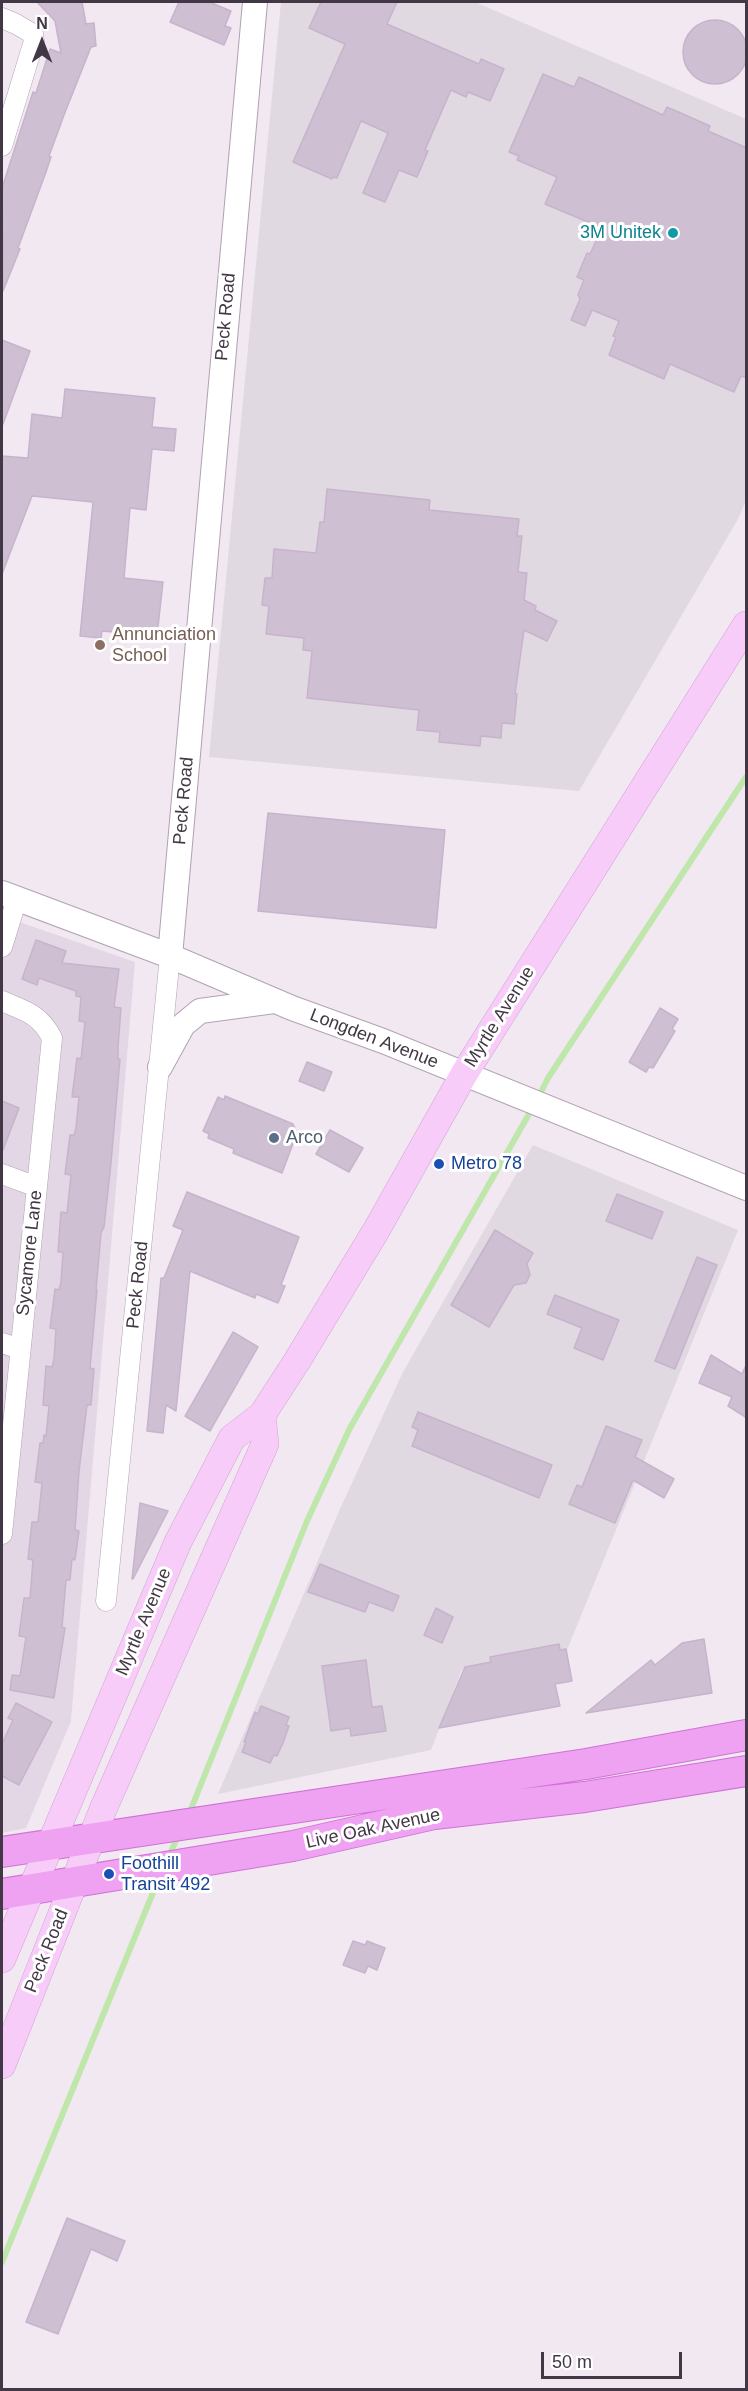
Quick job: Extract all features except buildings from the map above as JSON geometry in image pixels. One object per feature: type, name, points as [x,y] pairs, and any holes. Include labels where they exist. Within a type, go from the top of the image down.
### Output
[{"type":"main road","name":"Myrtle Avenue","points":[[50,1845],[178,1542],[232,1438],[262,1415],[297,1362],[377,1230],[464,1074],[747,625]]},
{"type":"main road","name":"Myrtle Avenue","points":[[92,1838],[265,1444],[262,1415]]},
{"type":"main road","name":"Live Oak Avenue","points":[[2,1852],[586,1764],[747,1735]]},
{"type":"main road","name":"Live Oak Avenue","points":[[16,1892],[131,1871],[293,1846],[434,1814],[585,1797],[747,1771]]},
{"type":"main road","name":"Peck Road","points":[[2,2065],[92,1838]]},
{"type":"main road","points":[[2,1959],[16,1892],[50,1845]]},
{"type":"street","name":"Peck Road","points":[[106,1601],[170,956],[255,2]]},
{"type":"street","points":[[2,18],[33,34],[34,47],[2,146]]},
{"type":"street","points":[[651,778],[747,636]]},
{"type":"street","name":"Longden Avenue","points":[[9,896],[170,956],[276,1001],[383,1041],[747,1188]]},
{"type":"street","points":[[2,947],[9,896]]},
{"type":"street","name":"Sycamore Lane","points":[[2,1000],[35,1015],[45,1024],[52,1038],[2,1528]]},
{"type":"street","points":[[159,1067],[183,1025],[200,1011],[276,1001]]},
{"type":"street","points":[[2,1174],[37,1187]]},
{"type":"street","points":[[2,1343],[20,1349]]},
{"type":"shaded area","points":[[281,2],[475,2],[746,119],[746,500],[738,519],[579,791],[209,757]]},
{"type":"shaded area","points":[[2,916],[135,962],[71,1721],[26,1828],[2,1833]]},
{"type":"shaded area","points":[[533,1145],[738,1230],[567,1650],[462,1669],[431,1750],[218,1794],[340,1509],[403,1372]]},
{"type":"waterway","points":[[538,1098],[548,1078],[746,777]]},
{"type":"waterway","points":[[189,1814],[307,1521],[350,1428],[533,1107]]},
{"type":"waterway","points":[[168,1858],[179,1834]]},
{"type":"waterway","points":[[2,2262],[159,1878]]},
{"type":"place","name":"3M Unitek","points":[[673,233]]},
{"type":"place","name":"Annunciation School","points":[[100,645]]},
{"type":"place","name":"Arco","points":[[274,1138]]},
{"type":"place","name":"Metro 78","points":[[439,1164]]},
{"type":"place","name":"Foothill Transit 492","points":[[109,1874]]}]
